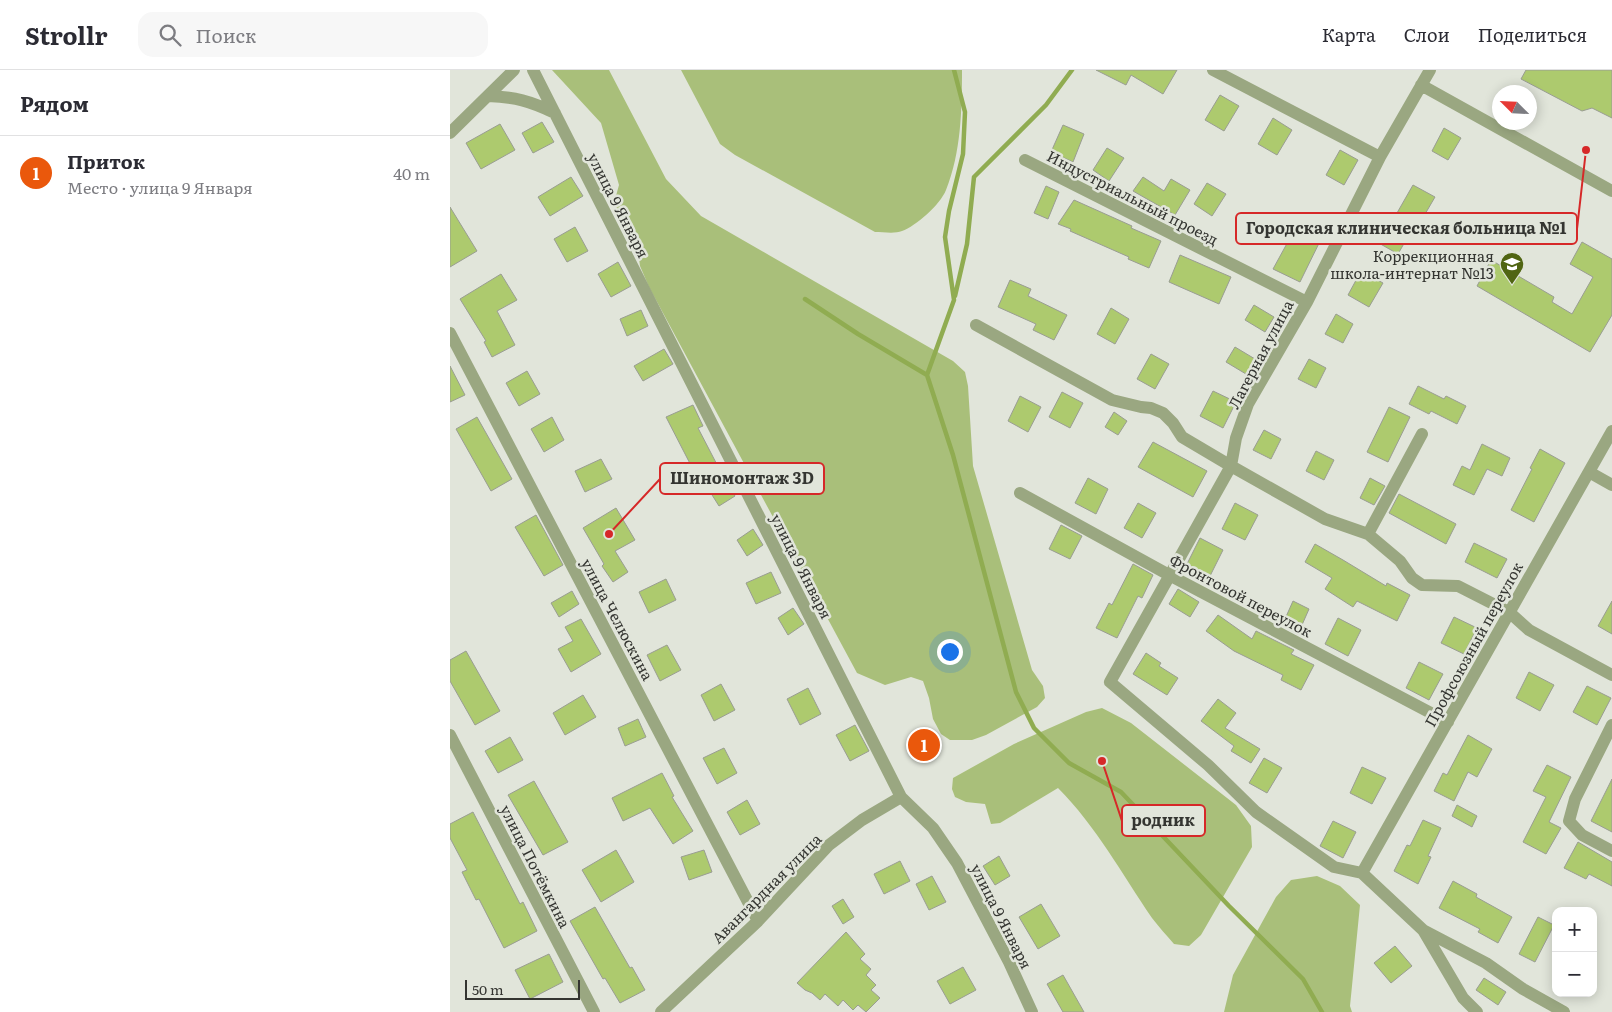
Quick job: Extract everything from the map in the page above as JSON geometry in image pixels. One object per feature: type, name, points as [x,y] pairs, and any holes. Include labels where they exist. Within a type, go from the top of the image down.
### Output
[{"type":"street","points":[[450,133],[514,70]]},
{"type":"street","name":"улица 9 Января","points":[[533,70],[902,797],[933,828],[957,863],[1009,962],[1032,1012]]},
{"type":"street","points":[[1213,70],[1380,157]]},
{"type":"street","name":"Лагерная улица","points":[[1362,873],[1334,866],[1256,812],[1208,765],[1110,682],[1231,466],[1236,438],[1248,404],[1306,302],[1380,157],[1430,70]]},
{"type":"street","points":[[1421,86],[1612,191]]},
{"type":"street","points":[[488,96],[510,97],[532,102],[555,113]]},
{"type":"street","name":"Индустриальный проезд","points":[[1025,160],[1306,302]]},
{"type":"street","points":[[976,324],[1112,400],[1152,408],[1163,414],[1174,422],[1182,437],[1231,466],[1325,519],[1368,534],[1400,560],[1412,578],[1422,585],[1458,586],[1509,612],[1530,630],[1612,676]]},
{"type":"street","name":"улица Челюскина","points":[[450,333],[758,921]]},
{"type":"street","name":"Профсоюзный переулок","points":[[1362,873],[1612,431]]},
{"type":"street","points":[[1368,534],[1422,434]]},
{"type":"street","points":[[1589,472],[1612,485]]},
{"type":"street","name":"Фронтовой переулок","points":[[1020,493],[1170,576],[1448,722]]},
{"type":"street","points":[[1612,725],[1575,799],[1570,821],[1582,835],[1612,851]]},
{"type":"street","name":"улица Потёмкина","points":[[450,735],[594,1012]]},
{"type":"street","name":"Авангардная улица","points":[[662,1012],[758,921],[829,845],[862,820],[902,797]]},
{"type":"street","points":[[1362,873],[1423,930],[1486,963],[1523,989],[1564,1012]]},
{"type":"street","points":[[1423,930],[1463,998],[1477,1012]]},
{"type":"green space","points":[[552,70],[609,70],[666,179],[701,216],[953,361],[965,372],[968,386],[973,466],[1032,670],[1043,686],[1045,698],[1037,707],[986,735],[972,740],[950,740],[941,734],[933,719],[923,681],[911,677],[885,685],[857,673],[649,287],[640,266],[638,251],[614,203],[619,185],[601,123]]},
{"type":"green space","points":[[681,70],[962,70],[958,146],[946,190],[933,208],[908,228],[896,232],[875,232],[735,155],[720,144]]},
{"type":"green space","points":[[1102,708],[1131,723],[1236,805],[1251,826],[1252,847],[1201,935],[1189,946],[1174,944],[1157,925],[1097,834],[1058,788],[1000,823],[991,824],[985,804],[966,802],[955,797],[952,789],[953,778],[1014,744],[1086,712]]},
{"type":"green space","points":[[1317,876],[1340,886],[1360,905],[1350,1006],[1352,1012],[1224,1012],[1233,975],[1276,897],[1291,880]]},
{"type":"building","points":[[1096,70],[1177,70],[1163,94],[1131,75],[1126,85]]},
{"type":"building","points":[[1526,70],[1612,70],[1612,118],[1592,108],[1582,111],[1537,87],[1537,85],[1532,85],[1521,79]]},
{"type":"building","points":[[1220,95],[1239,106],[1224,131],[1205,120]]},
{"type":"building","points":[[1273,118],[1292,130],[1277,155],[1258,144]]},
{"type":"building","points":[[542,122],[554,142],[533,153],[522,133]]},
{"type":"building","points":[[500,124],[515,150],[481,169],[466,143]]},
{"type":"building","points":[[1063,125],[1084,134],[1073,162],[1051,152]]},
{"type":"building","points":[[1444,128],[1461,138],[1448,160],[1432,151]]},
{"type":"building","points":[[1107,148],[1124,158],[1109,181],[1093,170]]},
{"type":"building","points":[[1340,150],[1358,160],[1344,185],[1326,175]]},
{"type":"building","points":[[571,177],[583,196],[550,216],[538,197]]},
{"type":"building","points":[[1143,177],[1164,191],[1171,179],[1190,190],[1175,215],[1133,191]]},
{"type":"building","points":[[1207,183],[1226,194],[1212,216],[1194,204]]},
{"type":"building","points":[[1413,185],[1435,197],[1421,221],[1418,219],[1398,254],[1377,242],[1390,218],[1393,220]]},
{"type":"building","points":[[1046,186],[1059,192],[1048,219],[1034,213]]},
{"type":"building","points":[[1074,200],[1161,241],[1149,268],[1058,224]]},
{"type":"building","points":[[450,207],[477,251],[450,267]]},
{"type":"building","points":[[1301,218],[1325,231],[1300,282],[1273,269]]},
{"type":"building","points":[[575,227],[588,251],[567,262],[554,239]]},
{"type":"building","points":[[1582,242],[1612,259],[1612,315],[1590,352],[1477,286],[1491,260],[1554,297],[1552,302],[1572,314],[1593,277],[1570,264]]},
{"type":"building","points":[[1180,255],[1231,277],[1219,304],[1169,282]]},
{"type":"building","points":[[618,262],[631,286],[611,297],[598,274]]},
{"type":"building","points":[[1361,271],[1383,283],[1369,307],[1348,295]]},
{"type":"building","points":[[501,274],[517,300],[497,311],[515,345],[492,357],[484,342],[486,341],[460,299]]},
{"type":"building","points":[[1010,280],[1031,289],[1028,296],[1067,315],[1054,340],[1033,330],[1036,324],[998,307]]},
{"type":"building","points":[[1254,305],[1274,317],[1265,332],[1245,320]]},
{"type":"building","points":[[1111,308],[1129,319],[1115,344],[1097,334]]},
{"type":"building","points":[[641,310],[648,326],[627,336],[620,319]]},
{"type":"building","points":[[1336,314],[1353,324],[1343,343],[1325,334]]},
{"type":"building","points":[[1235,347],[1255,359],[1246,374],[1226,362]]},
{"type":"building","points":[[664,349],[673,364],[643,381],[634,366]]},
{"type":"building","points":[[1151,354],[1169,364],[1155,389],[1137,379]]},
{"type":"building","points":[[1309,359],[1326,368],[1316,388],[1298,379]]},
{"type":"building","points":[[450,366],[465,395],[450,402]]},
{"type":"building","points":[[527,371],[540,394],[519,406],[506,383]]},
{"type":"building","points":[[1418,386],[1444,399],[1446,396],[1466,406],[1457,424],[1431,411],[1429,414],[1409,404]]},
{"type":"building","points":[[1213,391],[1236,402],[1223,428],[1200,416]]},
{"type":"building","points":[[1062,392],[1083,403],[1070,428],[1049,417]]},
{"type":"building","points":[[1020,396],[1041,407],[1028,432],[1008,421]]},
{"type":"building","points":[[693,405],[703,426],[698,428],[735,496],[719,506],[702,479],[699,481],[666,417]]},
{"type":"building","points":[[1389,407],[1410,417],[1388,462],[1367,452]]},
{"type":"building","points":[[1114,412],[1127,421],[1118,435],[1105,427]]},
{"type":"building","points":[[477,417],[512,479],[491,491],[456,429]]},
{"type":"building","points":[[552,417],[564,440],[544,452],[531,429]]},
{"type":"building","points":[[1264,430],[1281,439],[1271,459],[1253,450]]},
{"type":"building","points":[[1153,442],[1207,471],[1193,497],[1138,467]]},
{"type":"building","points":[[1482,444],[1510,458],[1502,476],[1487,469],[1474,495],[1453,485],[1462,466],[1470,470]]},
{"type":"building","points":[[1540,449],[1565,463],[1534,522],[1511,510]]},
{"type":"building","points":[[1316,451],[1334,460],[1324,480],[1306,471]]},
{"type":"building","points":[[601,459],[612,479],[585,492],[575,471]]},
{"type":"building","points":[[1088,478],[1108,489],[1096,514],[1075,503]]},
{"type":"building","points":[[1370,478],[1385,486],[1374,505],[1360,498]]},
{"type":"building","points":[[1399,494],[1456,524],[1446,544],[1389,513]]},
{"type":"building","points":[[1138,503],[1156,513],[1142,538],[1124,528]]},
{"type":"building","points":[[1235,503],[1258,515],[1245,540],[1222,529]]},
{"type":"building","points":[[616,508],[635,540],[615,551],[628,572],[613,582],[602,566],[604,564],[583,528]]},
{"type":"building","points":[[536,515],[563,565],[544,576],[515,527]]},
{"type":"building","points":[[1061,525],[1082,536],[1070,559],[1049,549]]},
{"type":"building","points":[[753,529],[763,545],[747,556],[737,540]]},
{"type":"building","points":[[1200,538],[1223,550],[1210,576],[1187,564]]},
{"type":"building","points":[[1474,543],[1507,559],[1497,578],[1465,562]]},
{"type":"building","points":[[1315,544],[1386,586],[1387,583],[1410,595],[1397,621],[1357,601],[1353,607],[1325,589],[1332,578],[1305,562]]},
{"type":"building","points":[[1133,564],[1153,575],[1142,598],[1138,596],[1117,638],[1096,628],[1109,603],[1112,605]]},
{"type":"building","points":[[771,572],[781,593],[756,604],[746,583]]},
{"type":"building","points":[[666,579],[676,600],[649,613],[639,592]]},
{"type":"building","points":[[1178,589],[1199,602],[1190,617],[1169,604]]},
{"type":"building","points":[[572,591],[579,604],[559,617],[551,603]]},
{"type":"building","points":[[1293,601],[1309,609],[1298,634],[1288,629],[1292,623],[1285,619]]},
{"type":"building","points":[[1612,601],[1612,634],[1598,626]]},
{"type":"building","points":[[793,608],[804,624],[788,635],[778,618]]},
{"type":"building","points":[[1218,615],[1252,639],[1256,631],[1294,650],[1291,654],[1314,665],[1301,690],[1281,680],[1283,675],[1234,651],[1206,631]]},
{"type":"building","points":[[1454,617],[1477,628],[1464,654],[1441,643]]},
{"type":"building","points":[[1338,618],[1361,630],[1348,656],[1325,644]]},
{"type":"building","points":[[581,619],[601,654],[571,672],[558,649],[573,641],[565,627]]},
{"type":"building","points":[[667,645],[681,670],[660,681],[647,655]]},
{"type":"building","points":[[466,651],[500,711],[475,725],[450,681],[450,660]]},
{"type":"building","points":[[1146,653],[1161,663],[1159,666],[1178,678],[1167,695],[1133,674]]},
{"type":"building","points":[[1419,662],[1443,674],[1429,700],[1406,688]]},
{"type":"building","points":[[1529,672],[1554,685],[1540,711],[1516,698]]},
{"type":"building","points":[[721,684],[735,710],[714,721],[701,695]]},
{"type":"building","points":[[1587,686],[1611,698],[1597,725],[1573,712]]},
{"type":"building","points":[[808,688],[821,714],[800,725],[787,699]]},
{"type":"building","points":[[583,695],[596,717],[565,735],[553,713]]},
{"type":"building","points":[[1218,699],[1236,713],[1225,728],[1260,749],[1251,763],[1231,751],[1234,746],[1201,721]]},
{"type":"building","points":[[638,719],[646,737],[625,746],[618,728]]},
{"type":"building","points":[[855,725],[869,751],[850,761],[836,735]]},
{"type":"building","points":[[924,732],[935,752],[924,758],[912,738]]},
{"type":"building","points":[[1468,735],[1492,749],[1477,777],[1468,772],[1454,801],[1434,791],[1443,773],[1447,775]]},
{"type":"building","points":[[510,737],[523,760],[498,773],[485,751]]},
{"type":"building","points":[[724,748],[737,773],[717,784],[703,758]]},
{"type":"building","points":[[1264,758],[1282,768],[1267,793],[1249,783]]},
{"type":"building","points":[[1547,765],[1571,777],[1549,822],[1561,828],[1546,854],[1523,842],[1546,797],[1533,791]]},
{"type":"building","points":[[1362,767],[1386,778],[1372,804],[1350,793]]},
{"type":"building","points":[[662,773],[674,796],[672,797],[693,831],[673,844],[650,808],[623,821],[612,798]]},
{"type":"building","points":[[1612,779],[1612,832],[1591,821]]},
{"type":"building","points":[[534,781],[568,842],[543,855],[508,795]]},
{"type":"building","points":[[747,800],[760,824],[740,835],[727,812]]},
{"type":"building","points":[[1457,805],[1477,816],[1472,827],[1452,816]]},
{"type":"building","points":[[473,812],[520,904],[523,902],[537,931],[504,948],[479,899],[476,900],[462,872],[467,870],[450,838],[450,824]]},
{"type":"building","points":[[1423,820],[1441,828],[1428,856],[1431,857],[1418,884],[1394,871],[1407,845],[1410,846]]},
{"type":"building","points":[[1333,821],[1356,832],[1343,858],[1320,846]]},
{"type":"building","points":[[1578,842],[1612,862],[1612,886],[1589,874],[1586,879],[1564,868]]},
{"type":"building","points":[[616,850],[634,882],[601,902],[582,870]]},
{"type":"building","points":[[704,850],[712,872],[689,880],[681,857]]},
{"type":"building","points":[[999,856],[1010,876],[995,885],[983,866]]},
{"type":"building","points":[[900,861],[910,881],[884,894],[874,874]]},
{"type":"building","points":[[932,876],[946,902],[929,910],[916,884]]},
{"type":"building","points":[[1453,881],[1477,894],[1476,897],[1512,917],[1498,943],[1478,932],[1480,929],[1439,908]]},
{"type":"building","points":[[843,899],[854,917],[843,924],[832,906]]},
{"type":"building","points":[[1041,904],[1060,936],[1038,949],[1019,917]]},
{"type":"building","points":[[595,907],[645,990],[620,1003],[605,978],[603,979],[570,921]]},
{"type":"building","points":[[1538,917],[1552,924],[1552,929],[1535,962],[1519,954]]},
{"type":"building","points":[[846,932],[865,954],[860,959],[871,969],[866,975],[876,985],[871,990],[880,998],[866,1012],[858,1005],[853,1010],[843,1000],[838,1006],[825,994],[820,1000],[797,983]]},
{"type":"building","points":[[1395,946],[1412,966],[1391,983],[1374,963]]},
{"type":"building","points":[[549,954],[563,982],[530,999],[515,970]]},
{"type":"building","points":[[963,967],[976,990],[950,1004],[937,981]]},
{"type":"building","points":[[1063,975],[1084,1012],[1063,1012],[1047,984]]},
{"type":"building","points":[[1484,978],[1506,992],[1498,1005],[1476,990]]},
{"type":"waterway","points":[[954,70],[965,112],[963,154],[949,211],[945,237],[954,300],[927,375],[953,455],[1016,692],[1034,728],[1069,763],[1121,792],[1229,906],[1303,979],[1322,1012]]},
{"type":"waterway","points":[[955,296],[967,244],[974,177],[1046,105],[1072,70]]},
{"type":"waterway","points":[[805,299],[858,334],[927,375]]},
{"type":"place","name":"Городская клиническая больница №1","points":[[1586,150]]},
{"type":"place","name":"Коррекционная школа-интернат №13","points":[[1512,285]]},
{"type":"place","name":"Шиномонтаж 3D","points":[[609,534]]},
{"type":"place","name":"Приток","points":[[924,745]]},
{"type":"place","name":"родник","points":[[1102,761]]}]
